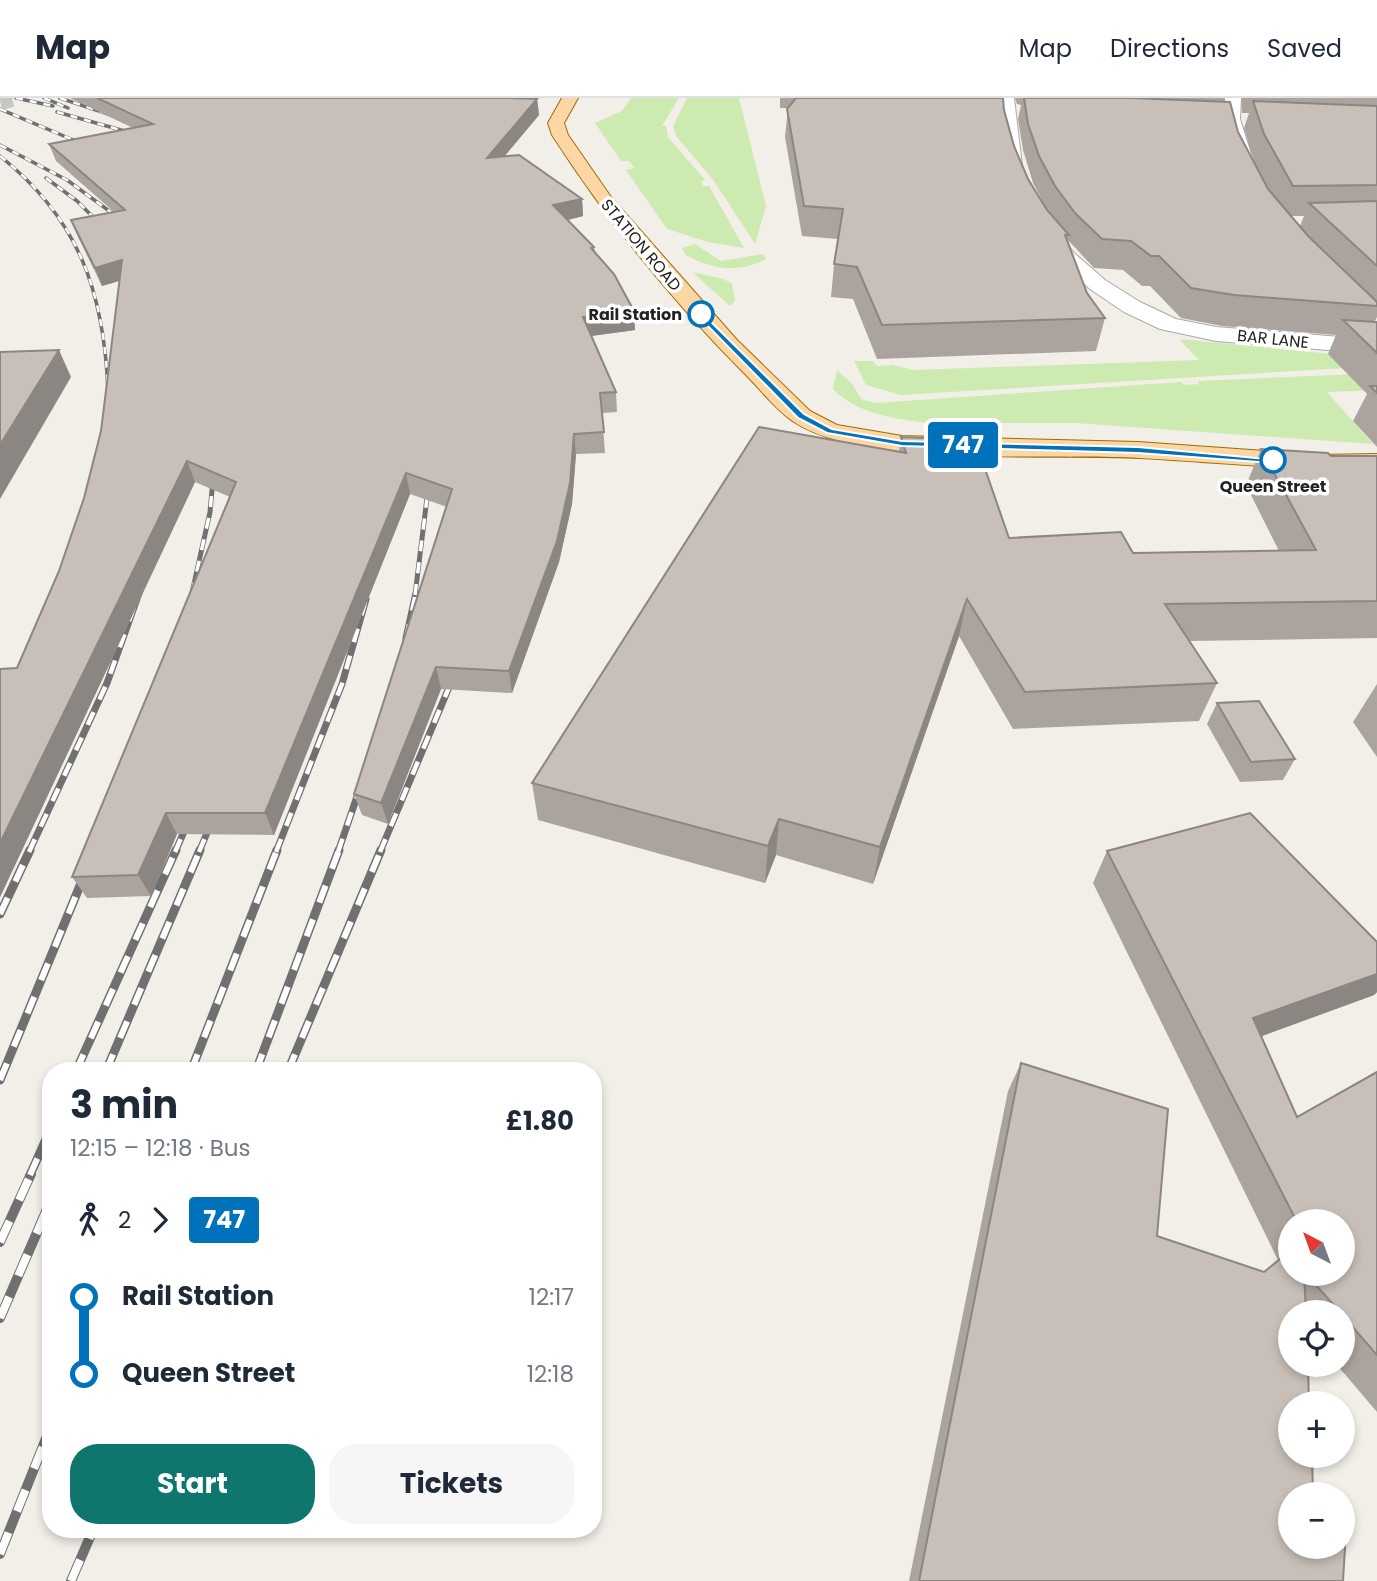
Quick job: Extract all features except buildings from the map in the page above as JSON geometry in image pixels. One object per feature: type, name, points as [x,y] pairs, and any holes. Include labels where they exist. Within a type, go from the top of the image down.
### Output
[{"type":"main road","name":"STATION ROAD","points":[[570,98],[556,124],[560,135],[604,201],[664,273],[750,368],[801,416],[830,431],[902,444],[1138,450],[1295,462],[1377,462]]},
{"type":"street","points":[[1233,98],[1227,119],[1245,170]]},
{"type":"street","points":[[1010,107],[1013,167],[1018,179]]},
{"type":"street","points":[[1227,119],[1254,121]]},
{"type":"street","name":"BAR LANE","points":[[1033,210],[1063,253],[1097,284],[1136,309],[1170,325],[1229,335],[1377,347]]},
{"type":"green space","points":[[631,98],[679,98],[662,126],[666,126],[668,137],[705,180],[701,181],[703,186],[709,186],[744,248],[708,242],[667,229],[626,170],[634,168],[629,161],[621,161],[595,123],[622,111]]},
{"type":"green space","points":[[687,98],[739,98],[766,206],[755,244],[714,181],[676,136],[673,126]]},
{"type":"green space","points":[[695,244],[721,261],[763,254],[766,259],[736,268],[705,264],[686,255],[682,248]]},
{"type":"green space","points":[[692,272],[724,279],[732,284],[735,301],[730,306]]},
{"type":"green space","points":[[1179,339],[1363,357],[1346,368],[901,395],[866,385],[854,361],[873,361],[877,366],[893,365],[913,370],[1199,360]]},
{"type":"green space","points":[[837,370],[853,385],[861,399],[876,403],[1181,382],[1184,385],[1199,384],[1198,381],[1377,373],[1377,390],[1327,392],[1373,444],[1075,423],[928,423],[877,414],[853,404],[833,389]]},
{"type":"tunnel","points":[[0,101],[12,98]]},
{"type":"railway","points":[[16,98],[53,106]]},
{"type":"railway","points":[[44,98],[68,108]]},
{"type":"railway","points":[[60,98],[117,117]]},
{"type":"railway","points":[[0,109],[90,147]]},
{"type":"railway","points":[[57,112],[128,132]]},
{"type":"railway","points":[[0,145],[67,180],[127,224]]},
{"type":"railway","points":[[0,156],[50,205],[82,260],[101,321],[108,391]]},
{"type":"railway","points":[[46,178],[77,201],[106,230]]},
{"type":"railway","points":[[192,593],[210,512],[214,469]]},
{"type":"railway","points":[[415,595],[429,482]]},
{"type":"railway","points":[[139,595],[141,589]]},
{"type":"railway","points":[[29,852],[107,683],[139,593]]},
{"type":"railway","points":[[406,638],[416,593]]},
{"type":"railway","points":[[276,852],[342,684],[366,599]]},
{"type":"railway","points":[[380,852],[455,673]]},
{"type":"railway","points":[[338,852],[362,782]]},
{"type":"railway","points":[[175,852],[191,816]]},
{"type":"railway","points":[[199,852],[214,816]]},
{"type":"railway","points":[[0,914],[30,850]]},
{"type":"railway","points":[[80,1062],[176,850]]},
{"type":"railway","points":[[110,1062],[200,850]]},
{"type":"railway","points":[[195,1062],[277,850]]},
{"type":"railway","points":[[259,1062],[339,850]]},
{"type":"railway","points":[[292,1062],[381,850]]},
{"type":"railway","points":[[0,1080],[86,871]]},
{"type":"railway","points":[[30,1175],[42,1148]]},
{"type":"railway","points":[[0,1242],[31,1174]]},
{"type":"railway","points":[[0,1318],[42,1221]]},
{"type":"railway","points":[[0,1554],[42,1449]]},
{"type":"railway","points":[[71,1581],[90,1538]]},
{"type":"bus line","name":"747","points":[[701,314],[774,392],[801,416],[830,431],[902,444],[1138,450],[1273,460]]},
{"type":"place","name":"Rail Station","points":[[701,314]]},
{"type":"place","name":"Queen Street","points":[[1273,460]]}]
